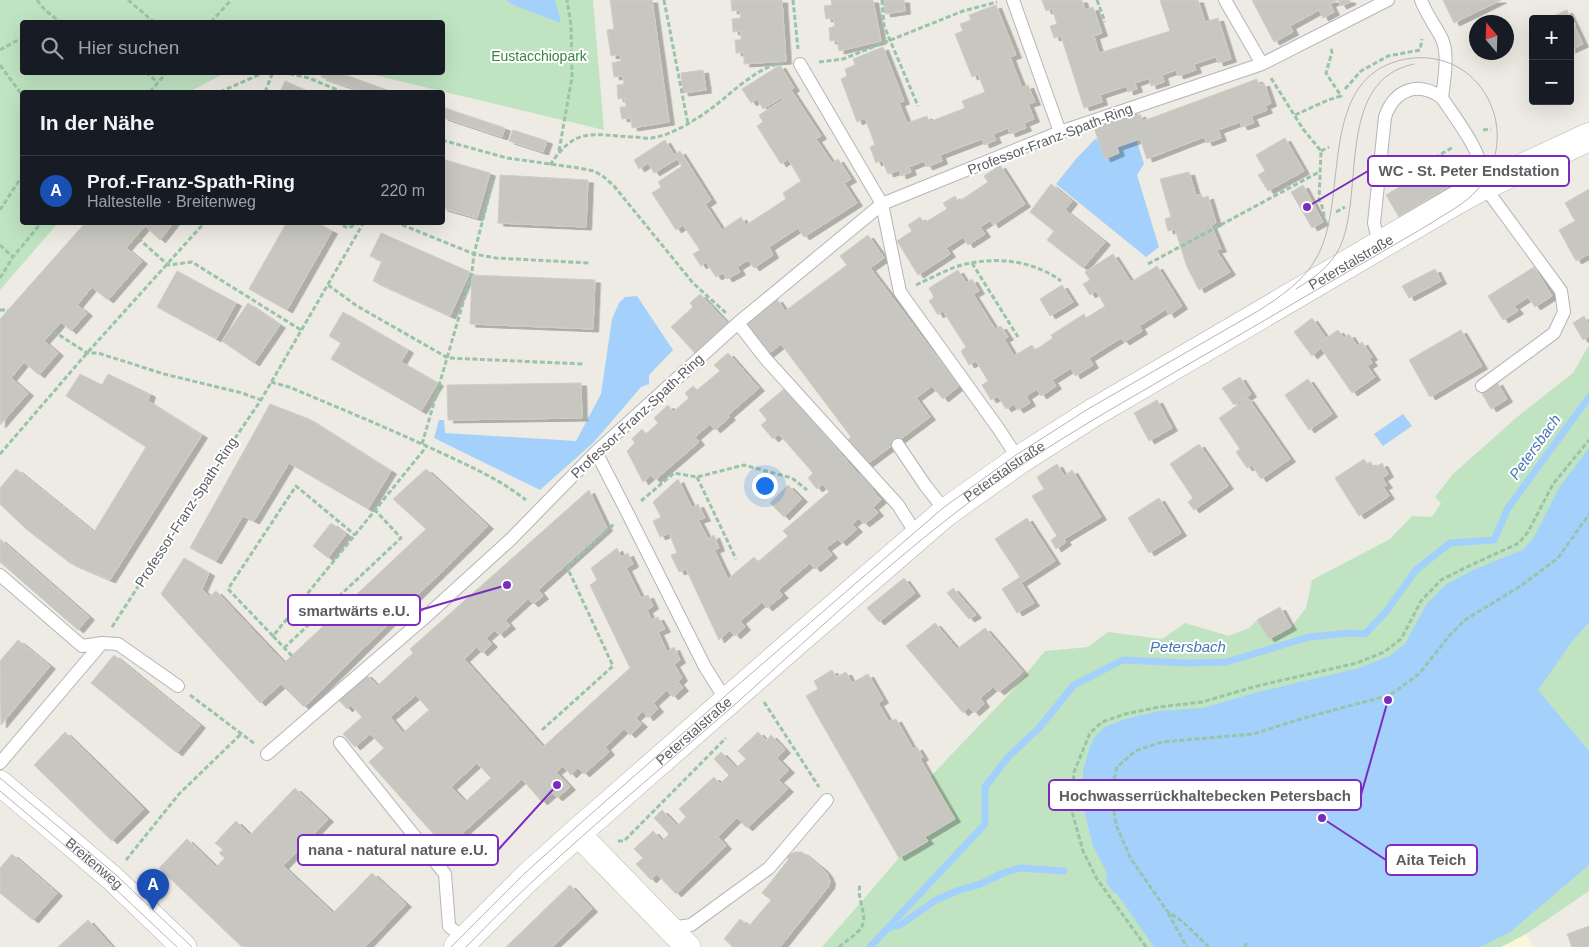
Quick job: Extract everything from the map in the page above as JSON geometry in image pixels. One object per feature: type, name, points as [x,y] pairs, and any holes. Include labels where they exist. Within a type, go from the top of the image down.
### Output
[{"type":"street","name":"Peterstalstraße","points":[[461,943],[528,877],[577,833],[946,512],[1019,460],[1090,414],[1379,245],[1484,186],[1589,137]]},
{"type":"street","name":"Breitenweg","points":[[0,783],[112,878],[184,947]]},
{"type":"street","points":[[577,833],[688,947]]},
{"type":"lane","points":[[1013,0],[1060,132]]},
{"type":"lane","points":[[1225,0],[1262,64]]},
{"type":"lane","name":"Professor-Franz-Spath-Ring","points":[[267,754],[422,620],[510,540],[596,452],[738,323],[882,204],[1060,132],[1262,64],[1388,0]]},
{"type":"lane","points":[[1421,0],[1424,11],[1443,41],[1446,65],[1442,98]]},
{"type":"lane","points":[[800,64],[882,204],[900,292],[1019,460]]},
{"type":"lane","points":[[1379,245],[1374,222],[1385,118],[1388,107],[1403,92],[1425,89],[1434,92],[1442,98],[1476,151],[1481,165],[1481,176],[1476,186],[1457,200]]},
{"type":"lane","points":[[1482,386],[1554,333],[1564,312],[1561,291],[1484,186]]},
{"type":"lane","points":[[738,323],[765,358],[898,505],[918,535]]},
{"type":"lane","points":[[898,445],[946,512]]},
{"type":"lane","points":[[596,452],[705,667],[727,702]]},
{"type":"lane","points":[[0,576],[82,646],[102,643],[118,644],[178,686]]},
{"type":"lane","points":[[0,763],[102,643]]},
{"type":"lane","points":[[340,743],[445,874],[449,926],[461,943]]},
{"type":"lane","points":[[670,928],[691,925],[769,868],[827,800]]},
{"type":"path","points":[[37,0],[45,10],[58,20]]},
{"type":"path","points":[[128,0],[152,20]]},
{"type":"path","points":[[213,20],[231,0]]},
{"type":"path","points":[[559,152],[572,77],[567,0]]},
{"type":"path","points":[[664,0],[688,124]]},
{"type":"path","points":[[793,0],[800,64]]},
{"type":"path","points":[[882,0],[884,26],[918,106]]},
{"type":"path","points":[[550,164],[568,142],[585,135],[651,138],[688,124],[716,105],[738,86],[763,70],[780,64],[800,64],[843,59],[963,11],[1002,0]]},
{"type":"path","points":[[1097,0],[1105,22]]},
{"type":"path","points":[[1345,89],[1361,71],[1388,56],[1420,50],[1430,20]]},
{"type":"path","points":[[1295,116],[1328,100],[1341,96],[1326,73],[1332,52],[1323,33]]},
{"type":"path","points":[[0,50],[16,41],[20,41]]},
{"type":"path","points":[[1262,64],[1295,116],[1321,151],[1319,200],[1324,215],[1327,215]]},
{"type":"path","points":[[0,65],[20,92]]},
{"type":"path","points":[[149,75],[158,83]]},
{"type":"path","points":[[152,90],[165,75]]},
{"type":"path","points":[[224,90],[258,75]]},
{"type":"path","points":[[265,90],[272,75]]},
{"type":"path","points":[[296,75],[309,78],[337,90]]},
{"type":"path","points":[[1482,130],[1491,129]]},
{"type":"path","points":[[445,141],[507,158],[594,171],[604,177],[614,186],[693,283],[738,323]]},
{"type":"path","points":[[1321,151],[1329,147]]},
{"type":"path","points":[[1389,186],[1453,147]]},
{"type":"path","points":[[1148,264],[1320,172]]},
{"type":"path","points":[[0,210],[20,179]]},
{"type":"path","points":[[422,444],[472,272],[474,254],[493,180]]},
{"type":"path","points":[[1336,212],[1345,207]]},
{"type":"path","points":[[0,278],[12,257],[39,225]]},
{"type":"path","points":[[0,454],[201,225]]},
{"type":"path","points":[[342,225],[348,228],[356,225]]},
{"type":"path","name":"Professor-Franz-Spath-Ring","points":[[102,643],[260,400],[361,225]]},
{"type":"path","points":[[402,225],[474,254],[496,258],[589,264]]},
{"type":"path","points":[[138,238],[168,265],[192,262],[301,330]]},
{"type":"path","points":[[0,245],[12,257]]},
{"type":"path","points":[[900,292],[953,268],[972,263],[1003,261],[1031,265],[1061,281]]},
{"type":"path","points":[[972,263],[1018,337]]},
{"type":"path","points":[[328,285],[357,306],[448,358],[584,364]]},
{"type":"path","points":[[0,310],[8,310]]},
{"type":"path","points":[[53,331],[87,353],[98,353],[164,374],[242,393],[260,400]]},
{"type":"path","points":[[271,382],[288,387],[470,466],[509,487],[539,510]]},
{"type":"path","points":[[1146,947],[1097,879],[1083,850],[1071,808],[1074,772],[1090,733],[1102,722],[1125,714],[1159,707],[1202,702],[1257,686],[1357,662],[1384,652],[1401,640],[1421,601],[1441,580],[1519,544],[1528,532],[1553,484],[1589,440]]},
{"type":"path","points":[[273,636],[427,446]]},
{"type":"path","points":[[542,730],[613,666],[567,567],[627,512],[674,473],[697,477],[744,465],[792,478],[808,490]]},
{"type":"path","points":[[697,477],[736,559]]},
{"type":"path","points":[[292,656],[228,589],[296,486],[355,535]]},
{"type":"path","points":[[284,648],[401,538],[375,510]]},
{"type":"path","points":[[1187,947],[1167,911],[1131,859],[1116,824],[1110,792],[1117,767],[1135,750],[1162,742],[1253,734],[1390,695],[1419,674],[1465,620],[1522,585],[1558,558],[1589,514]]},
{"type":"path","points":[[178,686],[242,733],[267,754]]},
{"type":"path","points":[[757,708],[764,701],[827,800]]},
{"type":"path","points":[[125,861],[179,794],[242,733]]},
{"type":"path","points":[[624,841],[730,734]]},
{"type":"path","points":[[839,947],[861,928],[864,915],[858,890],[860,885]]},
{"type":"path","points":[[1167,911],[1183,922],[1209,947]]},
{"type":"shaded area","points":[[1526,934],[1533,947],[1501,947]]},
{"type":"green space","name":"Eustacchiopark","points":[[0,0],[593,0],[604,130],[445,92],[445,90],[437,90],[374,75],[445,75],[445,20],[20,20],[20,75],[221,75],[193,90],[20,90],[20,225],[56,225],[0,290]]},
{"type":"green space","points":[[1589,345],[1589,891],[1526,934],[1501,947],[822,947],[899,858],[927,842],[925,837],[955,819],[930,777],[1012,691],[1045,651],[1088,647],[1108,632],[1162,639],[1185,623],[1229,636],[1249,628],[1257,620],[1269,639],[1291,627],[1306,608],[1312,580],[1390,539],[1412,516],[1432,517],[1441,503],[1435,497],[1453,474],[1517,417],[1573,373]]},
{"type":"water","points":[[505,0],[555,0],[561,23],[516,6]]},
{"type":"water","points":[[1130,119],[1144,164],[1137,175],[1159,247],[1146,257],[1056,184],[1094,140]]},
{"type":"water","points":[[637,296],[673,350],[649,375],[649,384],[641,387],[594,442],[540,490],[434,438],[439,420],[444,420],[445,433],[576,441],[601,394],[612,319],[619,303],[625,297]]},
{"type":"water","points":[[1403,414],[1412,426],[1383,446],[1374,434]]},
{"type":"water","points":[[1589,448],[1589,622],[1571,643],[1538,690],[1589,751],[1589,865],[1510,932],[1480,947],[1154,947],[1117,894],[1113,892],[1106,882],[1107,873],[1093,846],[1082,803],[1083,771],[1095,736],[1105,727],[1125,719],[1159,711],[1203,708],[1258,692],[1359,668],[1389,656],[1405,644],[1426,605],[1445,585],[1473,570],[1524,549],[1534,537],[1559,488]]},
{"type":"building","points":[[610,0],[652,0],[669,122],[632,128],[631,118],[622,119],[620,107],[626,107],[625,98],[618,99],[617,85],[624,84],[623,76],[614,77],[612,63],[621,61],[620,54],[611,56],[607,30],[614,29]]},
{"type":"building","points":[[731,0],[782,0],[786,61],[744,64],[744,52],[736,53],[735,40],[741,40],[741,31],[733,32],[732,19],[741,18],[740,10],[732,11]]},
{"type":"building","points":[[831,0],[873,0],[881,41],[839,51],[837,40],[830,41],[829,28],[835,26],[833,18],[826,19],[824,6],[832,5]]},
{"type":"building","points":[[883,0],[904,0],[905,11],[885,14]]},
{"type":"building","points":[[1042,0],[1082,0],[1085,10],[1093,7],[1102,33],[1094,36],[1099,53],[1170,31],[1160,0],[1198,0],[1205,22],[1218,18],[1231,59],[1218,63],[1216,57],[1194,64],[1196,70],[1178,76],[1176,70],[1162,75],[1164,82],[1151,86],[1149,78],[1135,83],[1137,89],[1128,92],[1127,86],[1100,95],[1102,102],[1084,108],[1061,36],[1054,38],[1050,26],[1057,24],[1052,9],[1046,11]]},
{"type":"building","points":[[1252,0],[1338,0],[1330,4],[1334,12],[1323,18],[1319,10],[1290,26],[1293,32],[1274,42]]},
{"type":"building","points":[[1338,0],[1350,0],[1350,2],[1341,6]]},
{"type":"building","points":[[1443,0],[1501,0],[1469,15],[1454,23]]},
{"type":"building","points":[[996,5],[1016,55],[1010,57],[1022,88],[1028,85],[1035,102],[1028,104],[1034,119],[1024,123],[1026,128],[1010,134],[1008,128],[993,134],[996,140],[984,145],[982,139],[940,155],[942,161],[927,167],[924,161],[909,167],[911,172],[901,176],[899,170],[888,174],[882,160],[876,163],[870,147],[875,145],[865,118],[857,122],[841,79],[847,76],[845,69],[855,65],[853,59],[883,47],[904,101],[899,103],[907,123],[927,116],[929,122],[965,108],[962,101],[985,92],[978,74],[972,77],[955,34],[963,31],[960,24],[971,20],[969,15]]},
{"type":"building","points":[[1567,10],[1569,15],[1556,15]]},
{"type":"building","points":[[1574,25],[1583,44],[1574,48]]},
{"type":"building","points":[[780,65],[794,88],[791,90],[821,136],[816,139],[832,163],[838,159],[851,179],[844,183],[857,203],[804,237],[798,228],[769,247],[773,255],[754,268],[748,260],[737,267],[740,272],[727,279],[723,273],[716,277],[706,262],[701,266],[693,254],[700,250],[683,225],[676,230],[652,193],[661,187],[658,182],[682,166],[677,159],[654,173],[648,163],[639,169],[634,160],[665,140],[674,155],[680,151],[711,200],[705,204],[722,230],[741,217],[746,225],[786,199],[783,193],[801,181],[788,159],[781,164],[757,126],[763,122],[759,115],[783,100],[781,98],[763,109],[757,99],[751,103],[742,89]]},
{"type":"building","points":[[703,70],[706,90],[683,93],[681,73]]},
{"type":"building","points":[[321,75],[345,75],[387,90],[357,90],[321,77]]},
{"type":"building","points":[[1257,79],[1259,85],[1264,83],[1271,103],[1265,106],[1267,110],[1251,116],[1254,123],[1242,127],[1240,122],[1218,130],[1221,138],[1207,143],[1204,137],[1147,159],[1140,139],[1117,147],[1119,153],[1105,159],[1093,125],[1131,111],[1133,117],[1140,114],[1143,121]]},
{"type":"building","points":[[285,81],[305,90],[281,90]]},
{"type":"building","points":[[445,108],[505,128],[502,137],[445,118]]},
{"type":"building","points":[[513,130],[547,141],[543,152],[509,141]]},
{"type":"building","points":[[1285,138],[1304,171],[1268,191],[1258,175],[1265,171],[1256,155]]},
{"type":"building","points":[[445,160],[490,173],[477,218],[445,209]]},
{"type":"building","points":[[1442,161],[1456,182],[1399,217],[1386,195]]},
{"type":"building","points":[[1000,165],[1025,204],[993,225],[991,220],[980,227],[985,234],[968,245],[963,237],[946,248],[950,254],[918,275],[897,241],[912,231],[908,225],[920,217],[924,223],[947,209],[943,203],[955,196],[958,202],[988,182],[984,176]]},
{"type":"building","points":[[1189,172],[1196,196],[1201,194],[1203,198],[1208,196],[1216,223],[1211,225],[1221,249],[1216,250],[1230,272],[1199,290],[1187,267],[1175,229],[1168,231],[1165,219],[1171,217],[1160,179]]},
{"type":"building","points":[[500,175],[588,180],[586,227],[498,223]]},
{"type":"building","points":[[1051,184],[1072,201],[1065,210],[1105,242],[1083,268],[1047,240],[1054,231],[1030,212]]},
{"type":"building","points":[[1303,185],[1323,222],[1312,228],[1291,192]]},
{"type":"building","points":[[1589,189],[1589,254],[1576,261],[1559,230],[1575,221],[1565,203]]},
{"type":"building","points":[[83,225],[172,225],[160,240],[145,226],[126,248],[142,261],[108,300],[92,287],[77,305],[87,313],[71,331],[61,322],[44,341],[58,353],[39,375],[24,362],[11,378],[28,393],[0,425],[0,319]]},
{"type":"building","points":[[285,225],[321,225],[332,231],[287,310],[249,289]]},
{"type":"building","points":[[381,233],[470,272],[450,316],[373,281],[382,261],[370,256]]},
{"type":"building","points":[[868,235],[884,258],[870,268],[959,386],[943,399],[932,386],[916,398],[930,417],[866,465],[848,440],[851,437],[781,344],[767,355],[743,324],[777,299],[785,311],[847,265],[840,256]]},
{"type":"building","points":[[1113,254],[1131,282],[1157,266],[1182,306],[1169,315],[1166,309],[1139,326],[1142,331],[1124,342],[1121,338],[1089,358],[1093,365],[1075,376],[1071,368],[1052,380],[1056,386],[1041,396],[1037,389],[1026,396],[1030,403],[1018,410],[1014,404],[1006,409],[998,396],[991,400],[982,385],[988,381],[976,361],[969,365],[961,351],[966,347],[943,311],[938,315],[929,301],[934,297],[929,288],[958,270],[966,283],[972,279],[979,291],[973,294],[995,329],[1001,326],[1008,337],[1004,339],[1014,356],[1032,345],[1035,350],[1053,338],[1051,335],[1084,314],[1086,318],[1105,306],[1096,291],[1090,295],[1083,284],[1090,280],[1085,272]]},
{"type":"building","points":[[1534,267],[1552,296],[1535,307],[1528,297],[1514,306],[1518,311],[1503,320],[1488,296]]},
{"type":"building","points":[[1435,269],[1441,281],[1409,298],[1402,286]]},
{"type":"building","points":[[177,271],[236,303],[216,339],[157,307]]},
{"type":"building","points":[[472,275],[595,280],[593,329],[470,324]]},
{"type":"building","points":[[1062,285],[1073,302],[1050,316],[1040,299]]},
{"type":"building","points":[[700,294],[727,323],[695,353],[671,327],[693,307],[690,303]]},
{"type":"building","points":[[248,303],[280,325],[254,363],[222,341]]},
{"type":"building","points":[[343,312],[408,350],[401,362],[438,383],[421,411],[331,359],[341,343],[329,336]]},
{"type":"building","points":[[1584,316],[1589,324],[1589,336],[1583,340],[1573,323]]},
{"type":"building","points":[[1312,318],[1326,338],[1318,344],[1321,348],[1312,356],[1294,332]]},
{"type":"building","points":[[1338,330],[1344,338],[1349,334],[1357,346],[1362,342],[1372,357],[1369,359],[1372,363],[1367,366],[1375,377],[1352,393],[1318,344]]},
{"type":"building","points":[[1461,330],[1482,366],[1430,397],[1409,360]]},
{"type":"building","points":[[728,353],[759,388],[728,415],[730,417],[715,430],[710,424],[695,437],[699,442],[655,480],[651,475],[643,482],[627,451],[635,443],[632,439],[642,429],[646,434],[658,423],[654,418],[668,405],[673,412],[689,398],[685,393],[693,386],[697,390],[720,371],[714,365]]},
{"type":"building","points":[[80,374],[102,385],[108,374],[150,394],[148,401],[202,435],[110,580],[70,563],[26,529],[0,504],[0,488],[16,469],[94,532],[146,447],[66,396]]},
{"type":"building","points":[[1240,377],[1251,394],[1234,405],[1222,388]]},
{"type":"building","points":[[1308,379],[1332,414],[1309,430],[1285,395]]},
{"type":"building","points":[[1497,382],[1507,399],[1491,409],[1481,392]]},
{"type":"building","points":[[581,383],[582,418],[448,420],[447,385]]},
{"type":"building","points":[[784,389],[796,403],[800,399],[810,410],[806,413],[859,475],[863,472],[875,486],[872,489],[881,500],[873,507],[878,513],[864,524],[859,518],[852,524],[857,529],[841,543],[838,539],[826,548],[832,555],[815,569],[810,563],[778,590],[783,595],[767,608],[762,602],[740,621],[745,627],[735,636],[730,630],[719,640],[686,569],[679,572],[671,555],[677,553],[669,533],[660,537],[653,521],[661,517],[653,502],[678,479],[692,508],[698,504],[705,518],[698,520],[708,539],[714,535],[719,548],[714,550],[728,579],[754,557],[758,562],[788,536],[783,531],[829,492],[823,484],[817,489],[808,478],[813,473],[779,434],[773,439],[761,425],[767,420],[759,410]]},
{"type":"building","points":[[1248,398],[1290,459],[1261,479],[1252,465],[1247,468],[1236,452],[1240,449],[1219,418]]},
{"type":"building","points":[[1157,400],[1172,428],[1149,441],[1134,413]]},
{"type":"building","points":[[270,404],[309,419],[391,471],[368,509],[289,463],[254,521],[243,516],[216,561],[190,548]]},
{"type":"building","points":[[1199,444],[1228,486],[1194,510],[1188,502],[1193,498],[1170,464]]},
{"type":"building","points":[[1364,459],[1367,464],[1371,462],[1374,468],[1382,463],[1388,474],[1382,478],[1387,485],[1383,487],[1389,496],[1359,516],[1335,478]]},
{"type":"building","points":[[1057,464],[1064,476],[1072,470],[1101,517],[1064,539],[1066,542],[1056,549],[1051,540],[1057,536],[1032,496],[1044,489],[1037,477]]},
{"type":"building","points":[[426,469],[488,526],[304,707],[281,684],[260,703],[161,594],[184,558],[209,573],[202,589],[209,597],[216,591],[284,663],[426,529],[393,499]]},
{"type":"building","points":[[788,485],[802,499],[784,517],[770,503]]},
{"type":"building","points":[[589,490],[607,528],[538,590],[543,596],[533,604],[528,599],[505,620],[510,626],[499,635],[495,630],[486,638],[492,644],[482,653],[477,647],[464,659],[543,747],[630,668],[590,585],[597,580],[591,568],[617,548],[621,557],[628,553],[633,564],[626,568],[641,598],[648,595],[653,606],[647,610],[651,620],[658,617],[665,629],[658,632],[667,652],[674,647],[680,660],[674,664],[682,678],[678,682],[683,688],[673,697],[667,690],[653,703],[658,709],[648,718],[643,711],[635,718],[642,724],[630,735],[624,729],[605,747],[609,752],[584,774],[578,768],[571,775],[563,766],[556,772],[570,787],[557,798],[552,793],[542,802],[522,779],[446,848],[369,762],[384,748],[370,734],[355,747],[343,734],[362,717],[351,705],[347,709],[336,697],[366,674],[377,686],[413,653],[410,649]],"holes":[[[416,695],[429,710],[403,733],[390,717]],[[477,763],[491,778],[465,802],[451,787]]]},
{"type":"building","points":[[1159,498],[1181,533],[1149,553],[1128,518]]},
{"type":"building","points":[[1027,518],[1055,561],[1021,583],[1034,603],[1017,613],[1002,589],[1020,577],[995,539]]},
{"type":"building","points":[[331,523],[346,534],[328,558],[313,546]]},
{"type":"building","points":[[0,539],[89,617],[78,630],[0,562]]},
{"type":"building","points":[[904,578],[915,593],[879,622],[867,608]]},
{"type":"building","points":[[953,588],[976,615],[969,619],[947,593]]},
{"type":"building","points":[[1280,607],[1291,627],[1269,639],[1257,620]]},
{"type":"building","points":[[935,623],[957,649],[985,628],[1023,672],[999,692],[993,687],[980,698],[984,704],[974,713],[969,707],[963,713],[906,646]]},
{"type":"building","points":[[18,640],[50,666],[1,725],[0,661]]},
{"type":"building","points":[[114,655],[200,725],[177,753],[91,683]]},
{"type":"building","points":[[832,670],[836,677],[846,672],[852,683],[868,674],[883,700],[878,703],[889,722],[896,719],[913,749],[917,747],[923,757],[920,759],[955,819],[925,837],[928,841],[899,858],[806,696],[818,689],[814,681]]},
{"type":"building","points":[[65,732],[144,809],[112,841],[34,765]]},
{"type":"building","points":[[758,732],[766,741],[771,735],[785,750],[777,758],[789,770],[778,780],[788,789],[747,828],[737,818],[718,837],[726,846],[676,894],[657,874],[651,880],[636,864],[643,858],[634,849],[653,831],[662,841],[669,834],[654,818],[662,810],[677,826],[686,817],[679,809],[714,777],[720,784],[729,775],[714,759],[721,752],[736,768],[746,759],[738,751]]},
{"type":"building","points":[[295,788],[328,819],[283,866],[333,913],[372,873],[406,904],[365,947],[242,947],[159,868],[187,839],[216,867],[225,858],[219,853],[223,850],[215,843],[236,821],[250,835]]},
{"type":"building","points":[[795,852],[802,852],[822,868],[830,881],[829,886],[780,947],[731,947],[724,939],[740,919],[749,926],[771,900],[762,893],[789,859],[785,857]]},
{"type":"building","points":[[12,854],[57,893],[33,920],[0,893],[0,868]]},
{"type":"building","points":[[570,885],[592,909],[552,947],[506,947]]},
{"type":"building","points":[[88,920],[112,947],[58,947]]},
{"type":"building","points":[[1589,926],[1589,946],[1572,947],[1567,934]]},
{"type":"waterway","name":"Petersbach","points":[[870,947],[985,824],[985,787],[1008,757],[1039,728],[1074,685],[1123,660],[1186,663],[1227,662],[1309,637],[1351,633],[1365,634],[1385,613],[1416,570],[1450,543],[1494,540],[1508,508],[1589,397]]},
{"type":"waterway","points":[[889,927],[900,925],[936,900],[959,890],[981,884],[1003,873],[1020,868],[1064,871]]},
{"type":"tram line","points":[[451,947],[525,873],[574,829],[943,508],[1016,455],[1088,409],[1258,311],[1298,281],[1312,266],[1327,232],[1340,142],[1347,114],[1358,89],[1377,70],[1406,59],[1433,59],[1456,66],[1475,80],[1488,99],[1496,121],[1497,144],[1491,168],[1477,190],[1467,200],[1414,233],[1088,423],[986,489],[874,580],[731,708],[596,824],[529,884],[466,947]]},
{"type":"tram line","points":[[1296,289],[1321,271],[1340,247],[1347,224],[1362,114],[1373,92],[1389,74],[1414,64]]},
{"type":"tram line","points":[[0,778],[115,874],[192,947]]},
{"type":"tram line","points":[[0,791],[108,882],[177,947]]},
{"type":"place","name":"WC - St. Peter Endstation","points":[[1307,207]]},
{"type":"place","name":"smartwärts e.U.","points":[[507,585]]},
{"type":"place","name":"Hochwasserrückhaltebecken Petersbach","points":[[1388,700]]},
{"type":"place","name":"nana - natural nature e.U.","points":[[557,785]]},
{"type":"place","name":"Aita Teich","points":[[1322,818]]},
{"type":"place","name":"Prof.-Franz-Spath-Ring","points":[[153,910]]}]
